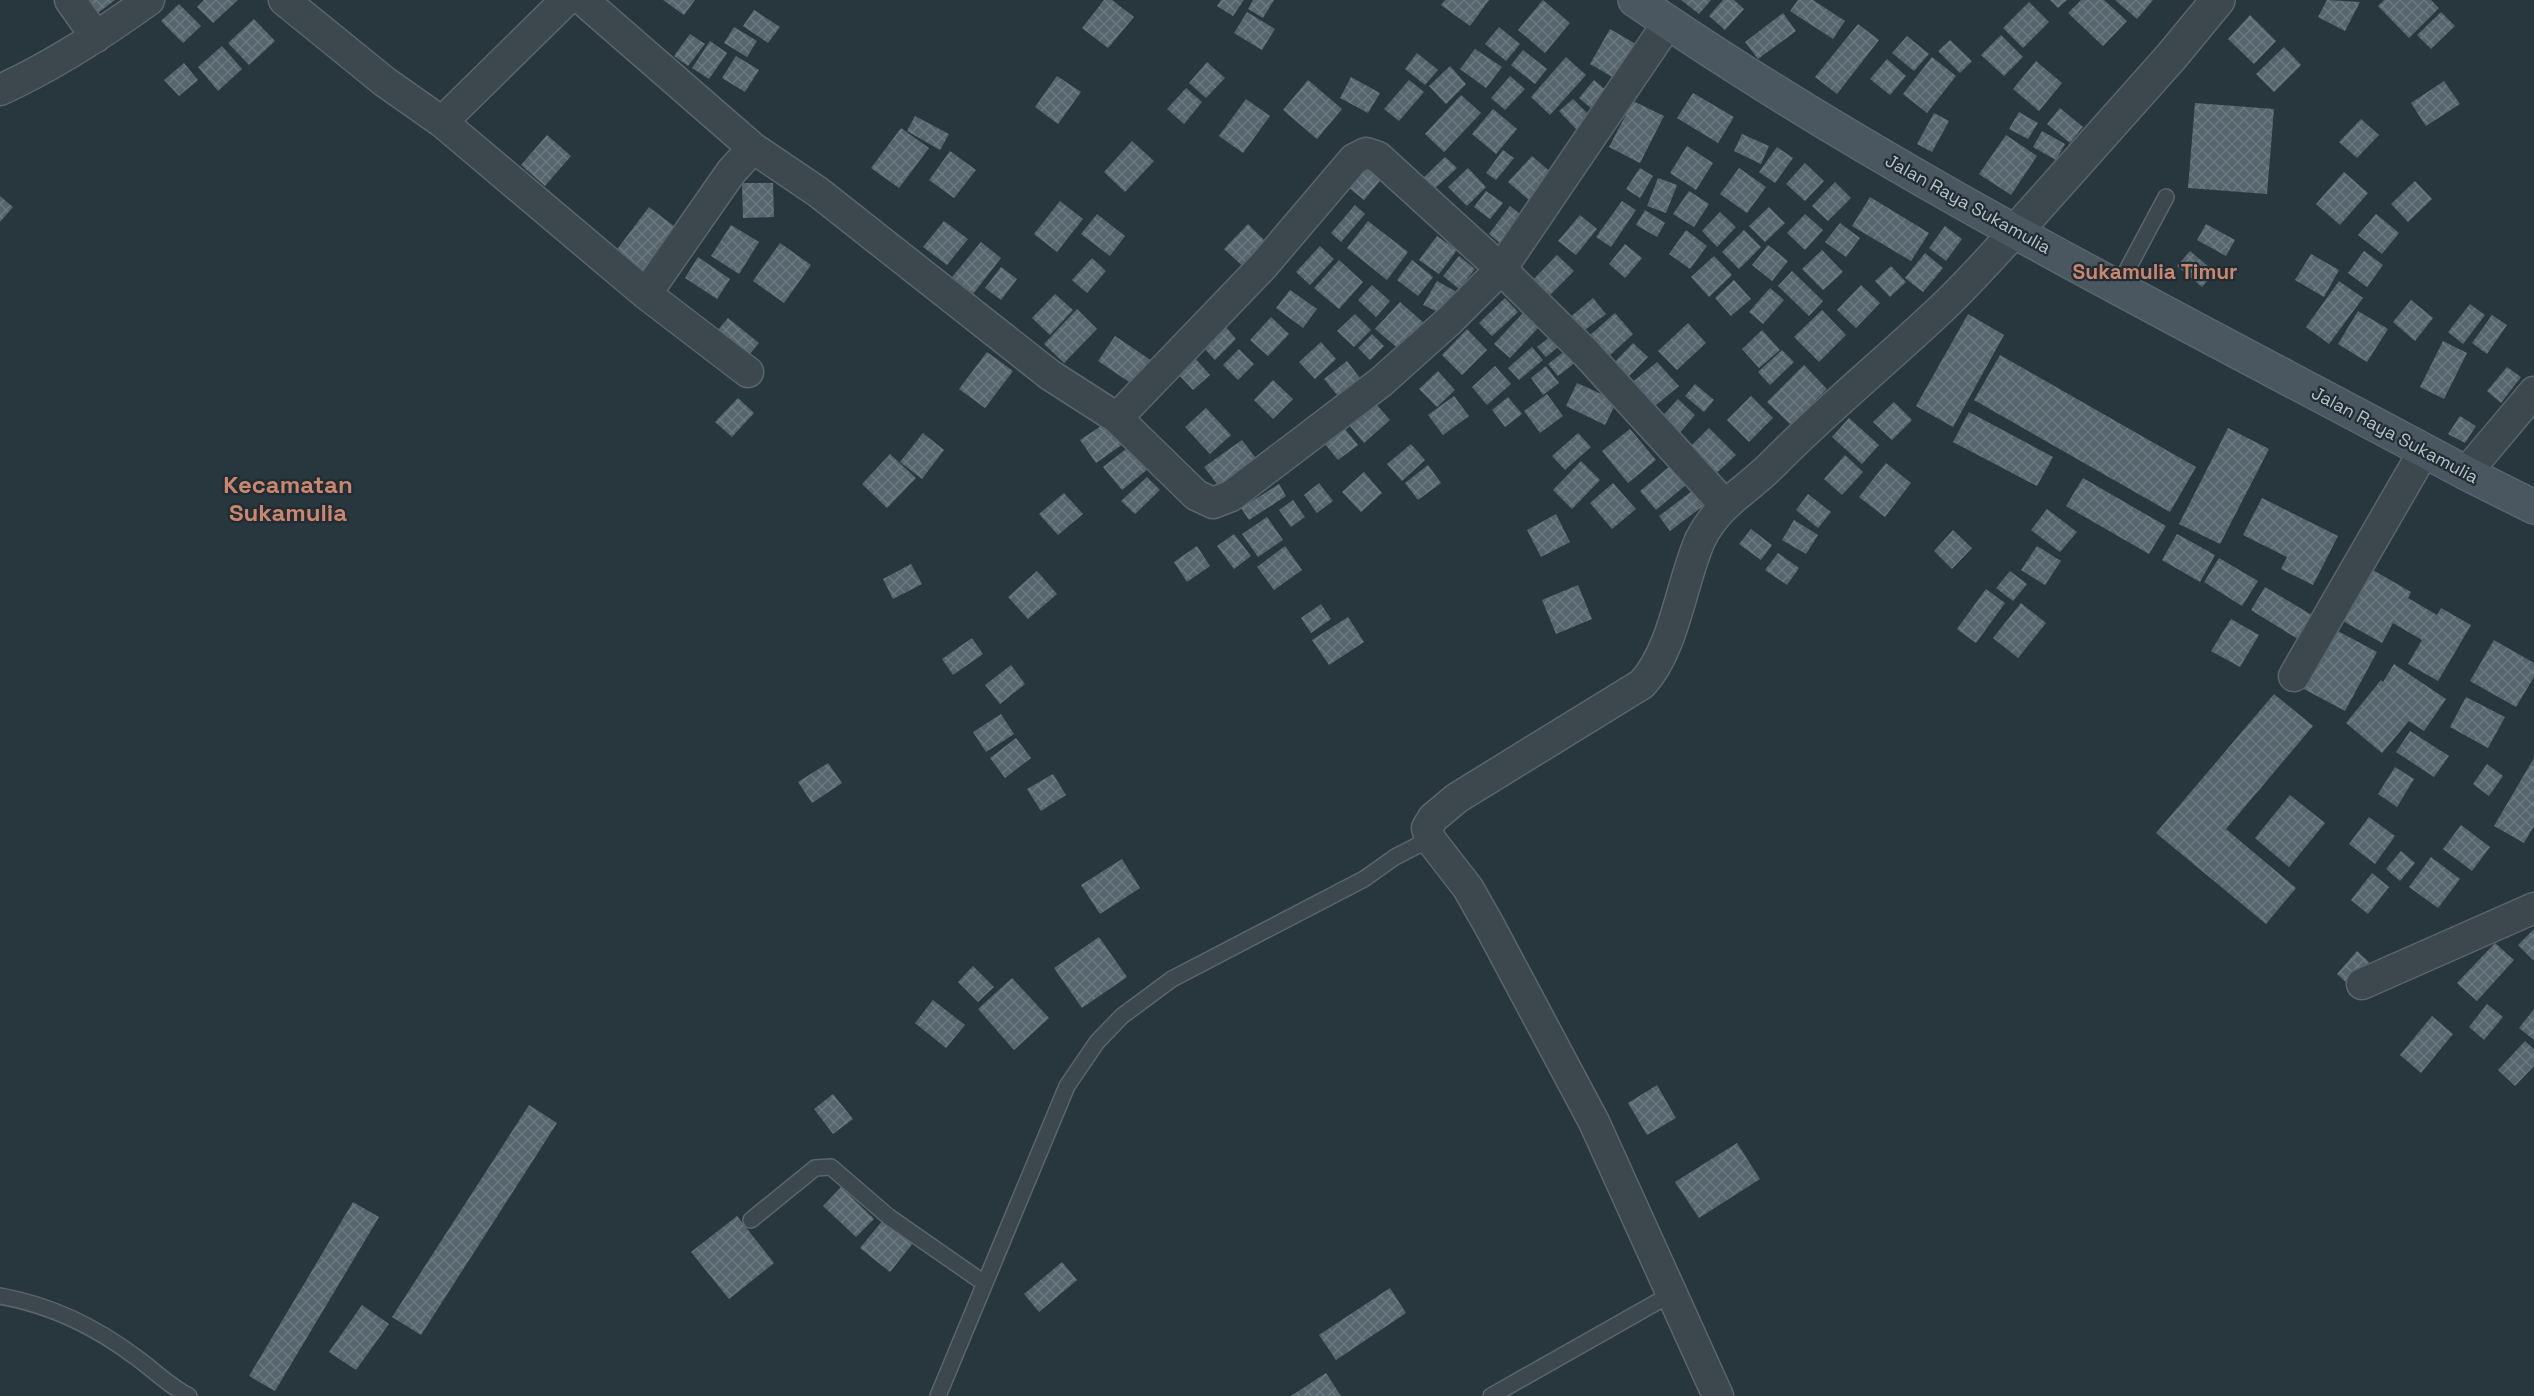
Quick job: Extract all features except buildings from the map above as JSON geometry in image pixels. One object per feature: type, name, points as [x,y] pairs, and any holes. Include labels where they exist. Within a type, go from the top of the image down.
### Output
[{"type":"main road","name":"Jalan Raya Sukamulia","points":[[1635,0],[1771,90],[2015,232],[2424,451],[2534,507]]},
{"type":"street","points":[[70,0],[96,37]]},
{"type":"street","points":[[0,90],[29,77],[96,37],[149,0]]},
{"type":"street","points":[[284,0],[385,82],[441,122],[646,294],[748,372]]},
{"type":"street","points":[[441,122],[566,0]]},
{"type":"street","points":[[583,0],[753,148],[818,192],[1050,375],[1117,418],[1196,495],[1205,501],[1221,502],[1381,382],[1449,321],[1501,269],[1668,23]]},
{"type":"street","points":[[1718,1396],[1594,1122],[1468,888],[1430,838],[1427,828],[1433,818],[1457,798],[1642,684],[1653,672],[1663,653],[1700,540],[1707,525],[1724,504],[1756,479],[1788,447],[1940,310],[2015,232],[2171,57],[2218,0]]},
{"type":"street","points":[[646,294],[731,172],[753,148]]},
{"type":"street","points":[[1117,418],[1263,266],[1360,154],[1366,153],[1378,157],[1501,269],[1586,353],[1724,504]]},
{"type":"street","points":[[2466,473],[2534,392]]},
{"type":"street","points":[[2294,676],[2424,451]]},
{"type":"street","points":[[2362,984],[2534,908]]},
{"type":"lane","points":[[2118,286],[2166,197]]},
{"type":"lane","points":[[938,1396],[1067,1086],[1097,1042],[1122,1017],[1172,979],[1364,879],[1395,857],[1430,838]]},
{"type":"lane","points":[[751,1220],[814,1168],[831,1167],[889,1217],[984,1283]]},
{"type":"lane","points":[[1491,1396],[1672,1293]]},
{"type":"lane","points":[[0,1296],[72,1317],[111,1340],[139,1359],[174,1389],[189,1396]]},
{"type":"district","name":"Sukamulia Timur","points":[[2155,272]]},
{"type":"district","name":"Kecamatan Sukamulia","points":[[288,499]]}]
